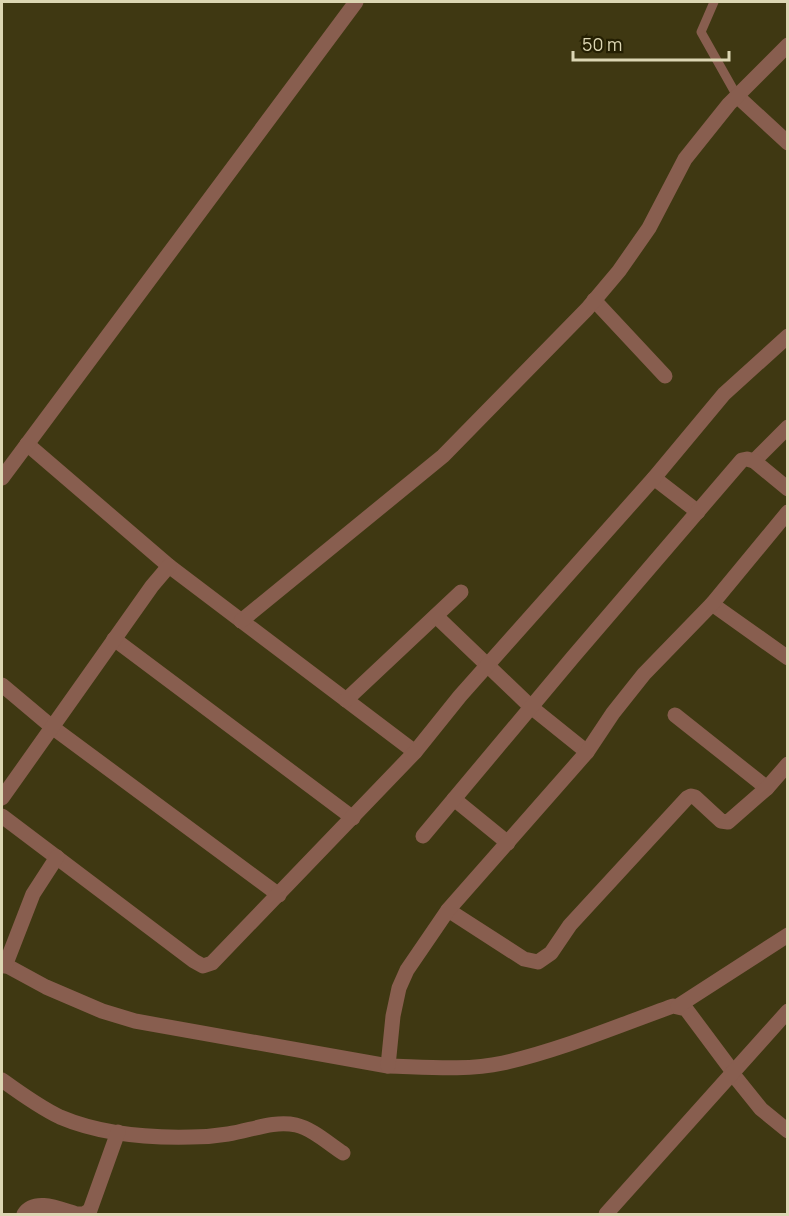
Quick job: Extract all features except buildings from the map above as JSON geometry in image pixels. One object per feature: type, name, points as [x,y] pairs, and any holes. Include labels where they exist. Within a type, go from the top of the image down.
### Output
[{"type":"street","points":[[2,478],[356,2]]},
{"type":"street","points":[[241,621],[443,456],[594,300],[619,271],[650,228],[685,159],[738,96],[788,45]]},
{"type":"street","points":[[738,96],[788,144]]},
{"type":"street","points":[[594,300],[665,376]]},
{"type":"street","points":[[2,816],[202,966],[212,963],[415,752],[488,665],[654,478],[724,394],[788,336]]},
{"type":"street","points":[[754,461],[788,427]]},
{"type":"street","points":[[27,444],[169,566],[415,752]]},
{"type":"street","points":[[423,836],[742,460],[754,461],[787,488]]},
{"type":"street","points":[[654,478],[698,512]]},
{"type":"street","points":[[388,1066],[393,1016],[399,988],[407,970],[448,910],[587,752],[613,713],[644,674],[712,604],[788,512]]},
{"type":"street","points":[[2,798],[152,586],[169,566]]},
{"type":"street","points":[[346,700],[461,592]]},
{"type":"street","points":[[712,604],[788,658]]},
{"type":"street","points":[[436,615],[531,707],[587,752]]},
{"type":"street","points":[[114,639],[353,818]]},
{"type":"street","points":[[2,685],[52,727],[279,895]]},
{"type":"street","points":[[675,715],[767,788]]},
{"type":"street","points":[[448,910],[524,959],[538,962],[550,952],[570,925],[687,798],[695,797],[725,823],[767,788],[788,764]]},
{"type":"street","points":[[454,799],[508,843]]},
{"type":"street","points":[[57,857],[33,894],[3,964],[46,987],[92,1007],[135,1021],[388,1066],[449,1067],[501,1063],[558,1048],[678,1006],[686,1009],[692,1016],[732,1073],[761,1109],[788,1131]]},
{"type":"street","points":[[678,1006],[788,935]]},
{"type":"street","points":[[606,1215],[788,1011]]},
{"type":"street","points":[[2,1080],[58,1116],[92,1127],[167,1137],[193,1137],[228,1134],[286,1124],[307,1130],[343,1153]]},
{"type":"street","points":[[24,1215],[27,1209],[38,1205],[77,1215],[84,1215],[90,1210],[118,1132]]},
{"type":"lane","points":[[714,2],[701,32],[738,96]]}]
